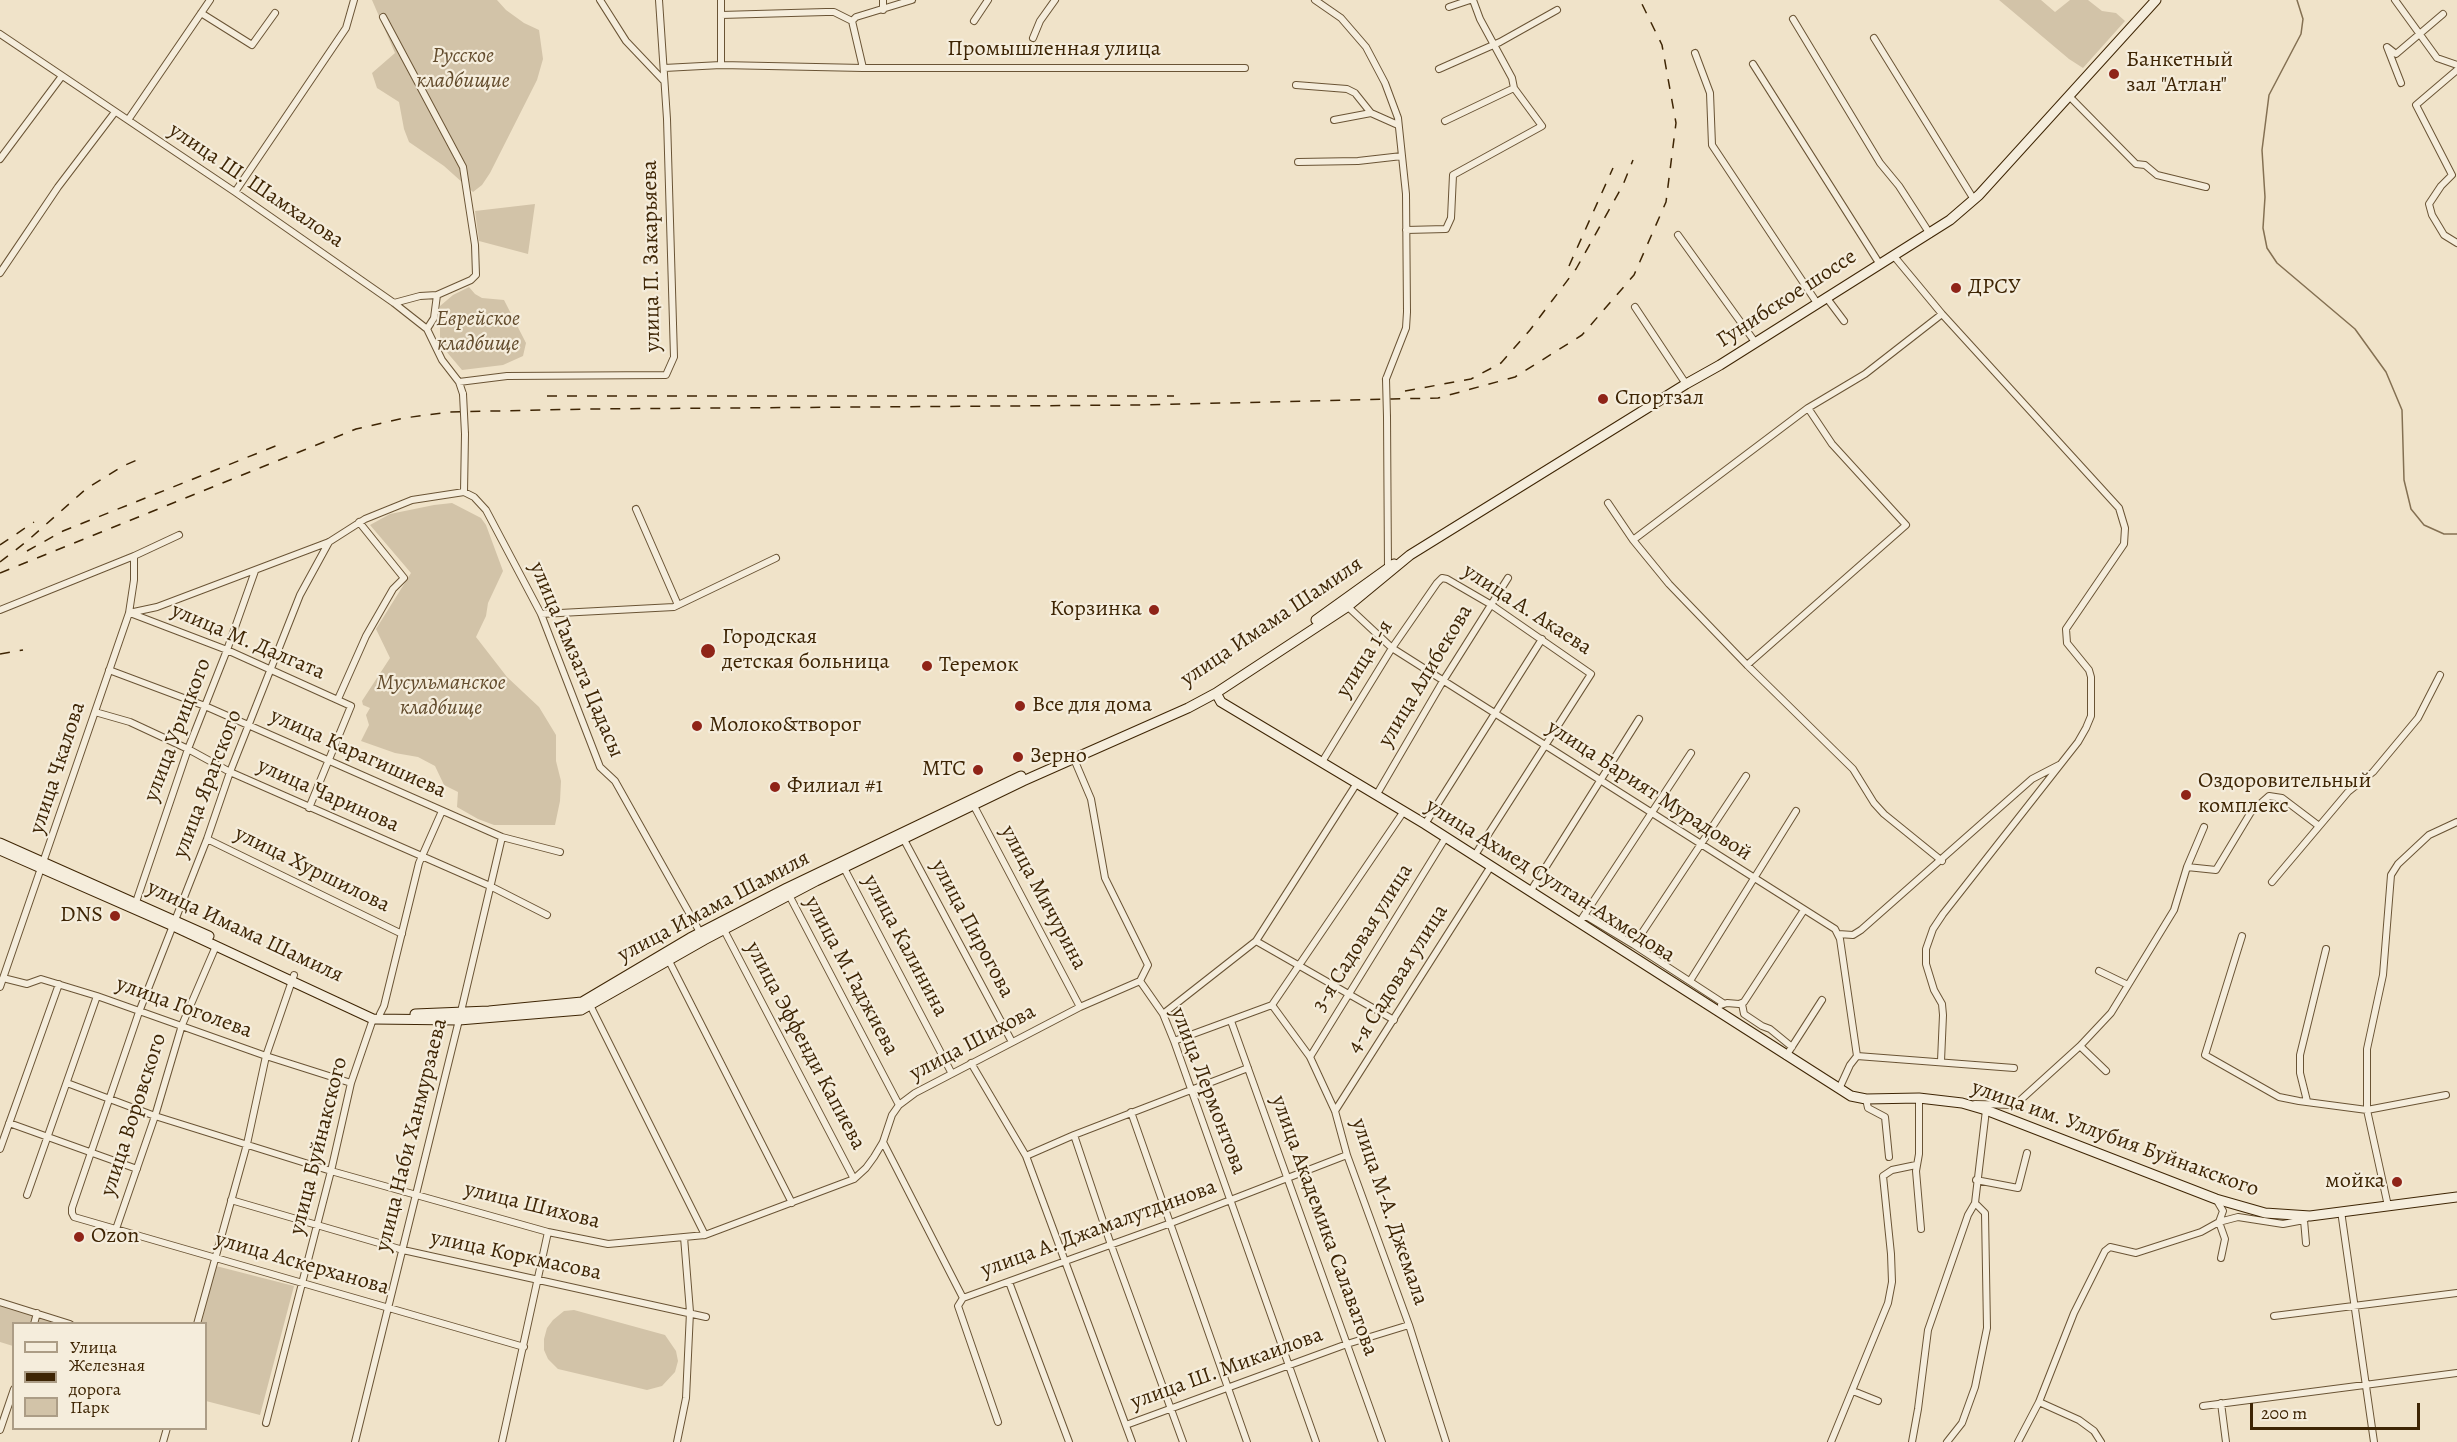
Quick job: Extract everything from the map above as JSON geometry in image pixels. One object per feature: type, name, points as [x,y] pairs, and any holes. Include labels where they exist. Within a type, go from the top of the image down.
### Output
[{"type":"main road","name":"Гунибское шоссе","points":[[1389,570],[1950,220],[1979,195],[2156,0]]},
{"type":"main road","name":"улица Имама Шамиля","points":[[589,1002],[702,936],[724,930],[902,836],[974,806],[1216,693],[1346,605],[1389,570]]},
{"type":"main road","name":"улица Имама Шамиля","points":[[0,843],[43,865],[377,1016],[460,1017],[581,1010],[589,1002],[665,954],[1021,775],[1207,693],[1346,605]]},
{"type":"main road","name":"улица Ахмед Султан-Ахмедова","points":[[1216,693],[1221,702],[1377,794],[1530,892],[1582,920],[1719,1007],[1786,1056],[1851,1096],[1866,1099]]},
{"type":"main road","name":"улица Имама Шамиля","points":[[0,850],[136,902],[216,946],[293,978]]},
{"type":"main road","name":"улица им. Уллубия Буйнакского","points":[[1866,1099],[1919,1098],[1962,1103],[1986,1110],[2216,1200],[2265,1213],[2306,1218],[2341,1211],[2457,1197]]},
{"type":"street","points":[[128,120],[210,0]]},
{"type":"street","points":[[236,192],[346,28],[354,0]]},
{"type":"street","points":[[600,0],[626,41],[665,82]]},
{"type":"street","name":"улица П. Закарьяева","points":[[459,382],[507,376],[666,375],[674,357],[665,82],[659,0]]},
{"type":"street","points":[[721,0],[722,65]]},
{"type":"street","points":[[883,0],[883,10]]},
{"type":"street","points":[[852,21],[856,17],[912,0]]},
{"type":"street","points":[[974,21],[988,0]]},
{"type":"street","points":[[1033,38],[1040,21],[1055,0]]},
{"type":"street","points":[[1315,0],[1341,18],[1366,47],[1385,83],[1398,125],[1406,194],[1406,328],[1386,379],[1389,570]]},
{"type":"street","points":[[1406,230],[1446,230],[1451,218],[1453,175],[1542,126],[1514,88],[1512,78],[1472,0],[1449,7]]},
{"type":"street","points":[[2396,0],[2437,58],[2457,65]]},
{"type":"street","points":[[1438,69],[1494,44],[1557,10]]},
{"type":"street","points":[[201,13],[252,45],[275,12]]},
{"type":"street","points":[[722,15],[834,12],[852,21]]},
{"type":"street","points":[[2401,83],[2387,47],[2396,54],[2443,14]]},
{"type":"street","points":[[383,17],[455,150],[466,181],[475,245],[476,275],[471,280],[437,295],[420,296],[394,303]]},
{"type":"street","points":[[1793,19],[1880,163],[1899,186],[1930,234]]},
{"type":"street","points":[[852,21],[863,68]]},
{"type":"street","name":"улица Ш. Шамхалова","points":[[0,34],[236,192],[428,328]]},
{"type":"street","points":[[1874,38],[1973,198]]},
{"type":"street","points":[[1695,53],[1710,93],[1712,145],[1817,303]]},
{"type":"street","points":[[1753,64],[1879,263]]},
{"type":"street","name":"Промышленная улица","points":[[664,68],[722,65],[863,68],[1245,68]]},
{"type":"street","points":[[2457,70],[2416,105],[2452,175],[2429,204],[2432,216],[2444,235],[2457,243]]},
{"type":"street","points":[[0,159],[62,76]]},
{"type":"street","points":[[1296,85],[1347,89],[1355,93],[1371,113],[1398,125]]},
{"type":"street","points":[[1445,121],[1514,88]]},
{"type":"street","points":[[2069,96],[2136,164],[2145,165],[2157,175],[2206,187]]},
{"type":"street","points":[[0,273],[58,187],[115,112]]},
{"type":"street","points":[[1334,120],[1371,113]]},
{"type":"street","points":[[1298,162],[1402,156]]},
{"type":"street","points":[[1678,235],[1755,342]]},
{"type":"street","points":[[1893,255],[1942,314],[2119,508],[2125,528],[2124,543],[2066,629],[2067,643],[2089,670],[2091,716],[2081,737],[1934,929],[1926,949],[1926,964],[1934,990],[1942,1004],[1944,1021],[1941,1061]]},
{"type":"street","points":[[129,613],[158,607],[329,542],[359,522],[412,500],[464,492],[463,394],[459,382],[442,360],[428,328],[434,318],[437,295]]},
{"type":"street","points":[[1826,297],[1844,321]]},
{"type":"street","points":[[1635,307],[1686,384]]},
{"type":"street","points":[[1634,540],[1808,408],[1865,374],[1942,314]]},
{"type":"street","points":[[1747,665],[1906,525],[1832,444],[1808,408]]},
{"type":"street","name":"улица Гамзата Цадасы","points":[[464,492],[474,497],[486,510],[541,614],[600,767],[615,781],[702,936]]},
{"type":"street","points":[[1608,503],[1669,584],[1747,665],[1853,769],[1874,803],[1884,814],[1942,861]]},
{"type":"street","points":[[636,509],[678,605]]},
{"type":"street","points":[[338,699],[366,636],[393,589],[404,578],[359,522]]},
{"type":"street","points":[[0,610],[134,556],[179,535]]},
{"type":"street","name":"улица Ярагского","points":[[72,1213],[139,1012],[207,839],[230,772],[300,595],[329,542]]},
{"type":"street","name":"улица Чкалова","points":[[0,987],[129,613],[134,580],[134,556]]},
{"type":"street","points":[[541,614],[678,605],[776,558]]},
{"type":"street","name":"улица Урицкого","points":[[136,902],[188,749],[255,571]]},
{"type":"street","name":"улица А. Акаева","points":[[1442,578],[1490,604],[1591,674],[1545,747]]},
{"type":"street","name":"улица 1-я","points":[[1322,762],[1392,648],[1442,578]]},
{"type":"street","name":"улица Алибекова","points":[[1377,794],[1443,681],[1508,578]]},
{"type":"street","name":"улица Барият Мурадовой","points":[[1346,605],[1392,648],[1700,846],[1804,910],[1838,934]]},
{"type":"street","name":"улица М. Далгата","points":[[129,613],[227,650],[351,706],[328,762]]},
{"type":"street","points":[[1425,824],[1542,639]]},
{"type":"street","name":"улица Карагишиева","points":[[109,670],[205,706],[502,837],[560,852]]},
{"type":"street","points":[[2272,882],[2348,792],[2373,772],[2418,718],[2440,675]]},
{"type":"street","name":"улица Чаринова","points":[[95,712],[130,722],[230,772],[490,886],[547,915]]},
{"type":"street","points":[[1530,892],[1639,718]]},
{"type":"street","points":[[1474,855],[1545,747]]},
{"type":"street","points":[[1691,753],[1582,920],[1634,945],[1690,981],[1719,1007],[1742,1004]]},
{"type":"street","points":[[1074,759],[1091,799],[1105,878],[1148,965],[1140,981]]},
{"type":"street","points":[[309,808],[328,762]]},
{"type":"street","points":[[1839,1089],[1850,1065],[1857,1056],[1838,934],[1853,935],[1861,930],[1942,861],[2032,779],[2060,765]]},
{"type":"street","points":[[1634,945],[1746,776]]},
{"type":"street","points":[[1163,1014],[1256,941],[1357,783]]},
{"type":"street","points":[[2187,867],[2216,870],[2251,812],[2269,796],[2282,798],[2319,826]]},
{"type":"street","name":"улица Мичурина","points":[[974,806],[1080,1007]]},
{"type":"street","name":"улица Буйнакского","points":[[266,1423],[331,1171],[351,1083],[377,1016],[384,1006],[422,857],[442,811]]},
{"type":"street","points":[[1174,1041],[1272,1005],[1404,811]]},
{"type":"street","points":[[1690,981],[1796,812]]},
{"type":"street","points":[[2388,1206],[2367,1110],[2367,1049],[2383,975],[2391,875],[2398,864],[2429,835],[2457,822]]},
{"type":"street","points":[[1962,1103],[2015,1105],[2080,1046],[2111,1013],[2174,910],[2187,867],[2204,826]]},
{"type":"street","name":"улица Пирогова","points":[[902,836],[1012,1042]]},
{"type":"street","name":"улица Наби Ханмурзаева","points":[[355,1442],[502,837]]},
{"type":"street","name":"3-я Садовая улица","points":[[1310,1057],[1446,837]]},
{"type":"street","name":"улица Хуршилова","points":[[207,839],[402,934]]},
{"type":"street","name":"4-я Садовая улица","points":[[1335,1112],[1491,866]]},
{"type":"street","name":"улица Калинина","points":[[844,868],[951,1072]]},
{"type":"street","name":"улица М.Гаджиева","points":[[789,895],[899,1105]]},
{"type":"street","points":[[1792,1047],[1770,1029],[1743,1014],[1742,1004],[1772,962],[1804,910]]},
{"type":"street","name":"улица Эффенди Капиева","points":[[724,930],[854,1179]]},
{"type":"street","points":[[2242,936],[2205,1055],[2279,1097],[2367,1110],[2446,1095]]},
{"type":"street","points":[[1256,941],[1394,1020]]},
{"type":"street","name":"улица Воровского","points":[[116,1229],[155,1116],[182,1025],[216,946]]},
{"type":"street","points":[[2307,1101],[2300,1073],[2300,1055],[2326,949]]},
{"type":"street","points":[[665,954],[792,1203]]},
{"type":"street","points":[[0,964],[7,967]]},
{"type":"street","points":[[2099,971],[2128,985]]},
{"type":"street","name":"улица Гоголева","points":[[3,978],[27,984],[41,979],[59,984],[351,1083]]},
{"type":"street","points":[[197,1322],[247,1144],[266,1056],[293,978]]},
{"type":"street","name":"улица Шихова","points":[[67,1083],[155,1116],[331,1171],[548,1232],[608,1244],[684,1237],[705,1235],[854,1179],[866,1168],[883,1142],[892,1115],[899,1105],[915,1093],[951,1072],[1080,1007],[1140,981]]},
{"type":"street","name":"улица Лермонтова","points":[[1140,981],[1163,1014],[1174,1041],[1316,1442]]},
{"type":"street","points":[[0,1149],[59,984]]},
{"type":"street","points":[[27,1195],[97,996]]},
{"type":"street","points":[[1786,1056],[1822,1000]]},
{"type":"street","points":[[589,1002],[705,1235]]},
{"type":"street","name":"улица М-А. Джемала","points":[[1272,1005],[1310,1057],[1335,1112],[1347,1155],[1409,1325],[1446,1442]]},
{"type":"street","name":"улица Академика Салаватова","points":[[1231,1021],[1382,1442]]},
{"type":"street","points":[[2080,1046],[2106,1071]]},
{"type":"street","points":[[1857,1056],[2014,1068]]},
{"type":"street","points":[[971,1063],[1026,1156],[1132,1442]]},
{"type":"street","points":[[1026,1156],[1131,1112],[1248,1068]]},
{"type":"street","points":[[1919,1098],[1919,1154],[1916,1165],[1921,1228]]},
{"type":"street","points":[[1866,1099],[1868,1108],[1885,1117],[1889,1157]]},
{"type":"street","points":[[1912,1442],[1928,1330],[1968,1215],[1975,1203],[1986,1110]]},
{"type":"street","points":[[1131,1112],[1247,1442]]},
{"type":"street","points":[[9,1123],[137,1169]]},
{"type":"street","points":[[1074,1135],[1111,1245],[1183,1442]]},
{"type":"street","points":[[883,1142],[963,1299],[958,1306],[998,1422]]},
{"type":"street","points":[[1977,1180],[2018,1188],[2027,1153]]},
{"type":"street","name":"улица А. Джамалутдинова","points":[[963,1299],[1171,1223],[1347,1155]]},
{"type":"street","points":[[1831,1442],[1888,1303],[1892,1282],[1891,1254],[1883,1176],[1892,1170],[1916,1165]]},
{"type":"street","name":"улица Коркмасова","points":[[231,1200],[403,1250],[706,1317]]},
{"type":"street","points":[[2216,1200],[2223,1211],[2219,1222],[2226,1239],[2221,1257]]},
{"type":"street","points":[[1947,1442],[1962,1423],[1975,1387],[1987,1328],[1985,1213],[1975,1203]]},
{"type":"street","points":[[2341,1211],[2374,1442]]},
{"type":"street","name":"улица Аскерханова","points":[[72,1213],[74,1217],[524,1347]]},
{"type":"street","points":[[2018,1442],[2039,1402],[2074,1313],[2105,1251],[2110,1247],[2136,1253],[2184,1238],[2219,1222],[2238,1217],[2283,1224],[2306,1218],[2306,1243]]},
{"type":"street","points":[[502,1442],[548,1232]]},
{"type":"street","points":[[677,1442],[686,1398],[690,1312],[684,1237]]},
{"type":"street","points":[[1009,1282],[1069,1442]]},
{"type":"street","points":[[2274,1316],[2457,1293]]},
{"type":"street","points":[[0,1302],[67,1322]]},
{"type":"street","points":[[34,1322],[37,1313]]},
{"type":"street","name":"улица Ш. Микаилова","points":[[1126,1425],[1347,1344],[1409,1325]]},
{"type":"street","points":[[2203,1406],[2457,1373]]},
{"type":"street","points":[[1853,1391],[1878,1401]]},
{"type":"street","points":[[0,1430],[12,1395]]},
{"type":"street","points":[[2039,1402],[2079,1420],[2094,1431],[2101,1442]]},
{"type":"street","points":[[2221,1403],[2226,1442]]},
{"type":"green space","name":"Русское кладбищие","points":[[372,0],[497,0],[524,23],[539,30],[543,59],[537,80],[490,173],[482,185],[473,192],[444,166],[409,142],[399,102],[377,88],[372,73],[395,53]]},
{"type":"green space","points":[[1999,0],[2041,0],[2055,12],[2070,0],[2088,0],[2102,11],[2116,13],[2125,21],[2083,68],[2069,59]]},
{"type":"green space","points":[[535,204],[528,254],[479,241],[475,211]]},
{"type":"green space","name":"Еврейское кладбище","points":[[469,287],[482,298],[504,300],[526,343],[523,356],[503,365],[462,370],[440,344],[440,306],[453,295]]},
{"type":"green space","name":"Мусульманское кладбище","points":[[452,503],[481,518],[486,525],[503,571],[476,637],[507,677],[539,707],[556,735],[556,761],[561,781],[555,825],[494,825],[478,819],[457,807],[458,792],[444,785],[435,766],[418,757],[395,753],[361,741],[369,725],[366,715],[370,708],[363,705],[362,701],[390,658],[376,629],[411,573],[370,525],[390,514]]},
{"type":"green space","points":[[216,1266],[294,1286],[260,1415],[207,1401],[207,1322],[202,1322]]},
{"type":"green space","points":[[0,1305],[56,1322],[12,1322],[12,1346],[0,1342]]},
{"type":"green space","points":[[574,1310],[665,1335],[676,1351],[678,1361],[675,1372],[662,1386],[647,1390],[558,1369],[548,1359],[544,1350],[544,1339],[547,1328],[553,1320],[564,1311]]},
{"type":"waterway","points":[[2297,0],[2303,19],[2301,34],[2269,95],[2262,150],[2265,197],[2263,228],[2267,248],[2277,263],[2355,329],[2386,372],[2402,410],[2404,480],[2411,509],[2424,525],[2444,534],[2457,534]]},
{"type":"railway","points":[[0,573],[356,429],[404,418],[450,412],[1142,405],[1438,398],[1515,377],[1582,335],[1634,275],[1666,202],[1676,123],[1662,45],[1640,0]]},
{"type":"railway","points":[[1405,391],[1471,379],[1501,363],[1530,330],[1576,269],[1623,185],[1633,160]]},
{"type":"railway","points":[[1569,266],[1613,168]]},
{"type":"railway","points":[[547,396],[1174,396]]},
{"type":"railway","points":[[27,551],[63,531],[283,443]]},
{"type":"railway","points":[[0,562],[86,489],[123,466],[144,457]]},
{"type":"railway","points":[[0,545],[34,522]]},
{"type":"railway","points":[[0,654],[23,650]]},
{"type":"place","name":"Банкетный зал \"Атлан\"","points":[[2114,74]]},
{"type":"place","name":"ДРСУ","points":[[1956,288]]},
{"type":"place","name":"Спортзал","points":[[1603,399]]},
{"type":"place","name":"Корзинка","points":[[1154,610]]},
{"type":"place","name":"Городская детская больница","points":[[708,651]]},
{"type":"place","name":"Теремок","points":[[927,666]]},
{"type":"place","name":"Все для дома","points":[[1020,706]]},
{"type":"place","name":"Молоко&творог","points":[[697,726]]},
{"type":"place","name":"Зерно","points":[[1018,757]]},
{"type":"place","name":"МТС","points":[[978,770]]},
{"type":"place","name":"Филиал #1","points":[[775,787]]},
{"type":"place","name":"Оздоровительный комплекс","points":[[2186,795]]},
{"type":"place","name":"DNS","points":[[115,916]]},
{"type":"place","name":"мойка","points":[[2397,1182]]},
{"type":"place","name":"Ozon","points":[[79,1237]]}]
